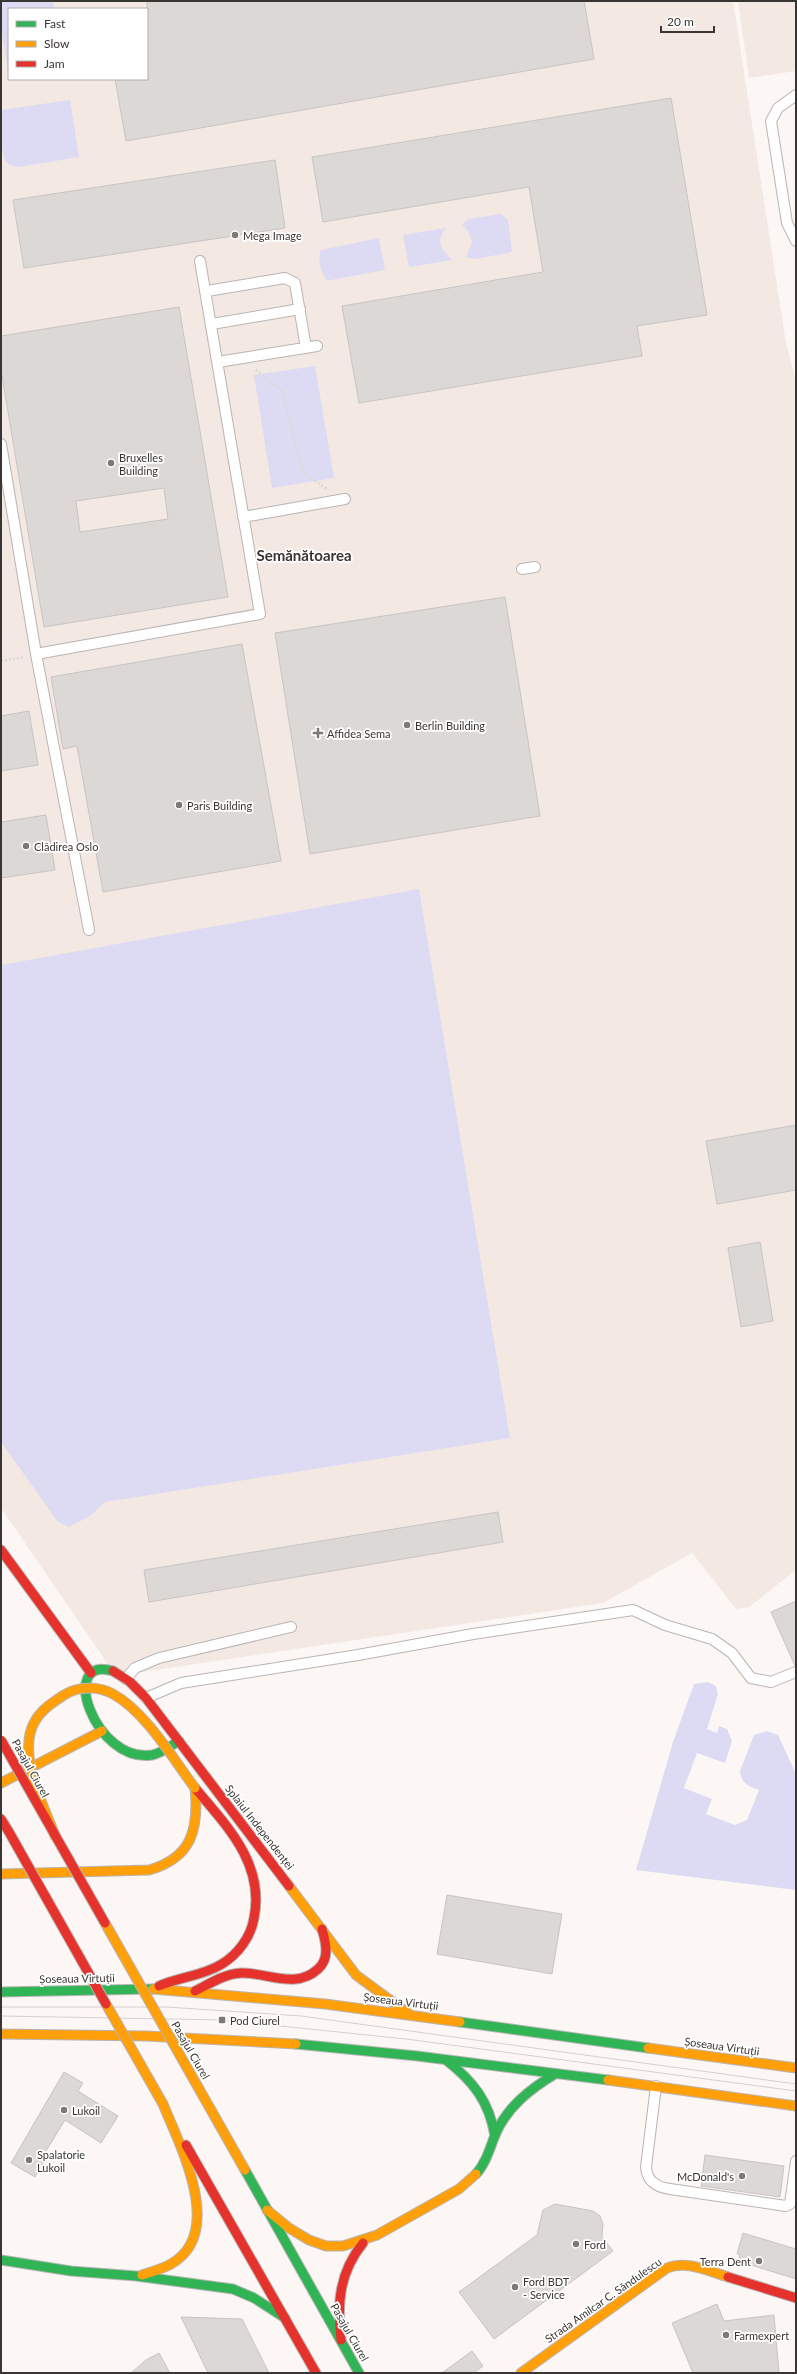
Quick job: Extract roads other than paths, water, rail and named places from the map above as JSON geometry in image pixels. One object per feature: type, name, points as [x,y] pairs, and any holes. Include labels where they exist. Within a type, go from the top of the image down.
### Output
[{"type":"main road","points":[[1,1550],[91,1672],[86,1679],[84,1686],[86,1700],[102,1731],[122,1749],[139,1755],[157,1754],[179,1741]]},
{"type":"main road","name":"Splaiul Independenței","points":[[91,1672],[97,1670],[109,1670],[126,1679],[146,1698],[364,1983],[410,2014]]},
{"type":"main road","points":[[56,1838],[29,1763],[26,1746],[29,1732],[40,1711],[49,1702],[70,1691],[94,1688],[118,1698],[144,1722],[249,1856],[256,1880],[256,1915],[244,1943],[223,1964],[213,1969],[171,1980],[153,1989]]},
{"type":"main road","points":[[1,1783],[102,1731]]},
{"type":"main road","name":"Pasajul Ciurel","points":[[1,1740],[359,2371]]},
{"type":"main road","points":[[1,1874],[142,1870],[167,1865],[180,1857],[189,1844],[195,1828],[197,1812],[195,1788]]},
{"type":"main road","points":[[1,1819],[316,2373]]},
{"type":"main road","points":[[1,1824],[8,1832]]},
{"type":"main road","name":"Splaiul Independenței","points":[[195,1991],[234,1974],[295,1979],[311,1975],[320,1968],[326,1956],[327,1949],[322,1928]]},
{"type":"main road","name":"Șoseaua Virtuții","points":[[1,1992],[153,1989],[195,1991],[410,2014],[796,2068]]},
{"type":"main road","points":[[1,2034],[134,2034],[291,2044],[445,2059],[656,2086],[796,2106]]},
{"type":"main road","points":[[445,2059],[466,2075],[480,2090],[488,2104],[496,2136]]},
{"type":"main road","points":[[341,2340],[338,2304],[340,2281],[346,2264],[362,2243],[472,2178],[485,2161],[496,2136],[506,2119],[525,2093],[555,2074]]},
{"type":"main road","points":[[136,2276],[162,2269],[181,2257],[190,2247],[198,2221],[199,2206],[196,2189],[163,2104]]},
{"type":"main road","points":[[267,2210],[296,2233],[316,2244],[334,2246],[362,2243]]},
{"type":"main road","points":[[1,2260],[71,2271],[136,2276],[233,2289],[254,2298],[285,2318]]},
{"type":"main road","name":"Strada Amilcar C. Săndulescu","points":[[521,2373],[667,2268],[677,2264],[685,2264],[796,2298]]},
{"type":"lane","points":[[796,95],[778,108],[771,121],[787,223],[796,241]]},
{"type":"lane","points":[[36,654],[260,614],[207,292],[200,261]]},
{"type":"lane","points":[[207,292],[285,278],[295,283],[306,348]]},
{"type":"lane","points":[[212,324],[300,309]]},
{"type":"lane","points":[[218,362],[317,346]]},
{"type":"lane","points":[[1,444],[36,654],[89,930]]},
{"type":"lane","points":[[243,518],[345,499]]},
{"type":"lane","points":[[522,569],[535,567]]},
{"type":"lane","points":[[146,1698],[181,1683],[473,1634],[633,1610],[665,1626],[712,1639],[732,1653],[751,1678],[771,1682],[796,1672]]},
{"type":"lane","points":[[126,1679],[135,1668],[159,1658],[291,1627]]},
{"type":"lane","points":[[656,2086],[646,2167],[648,2177],[656,2185],[670,2189],[786,2206],[790,2204],[796,2161]]},
{"type":"tram line","points":[[1,2007],[167,2007],[301,2016],[796,2084]]},
{"type":"tram line","points":[[1,2016],[222,2020],[406,2039],[796,2091]]},
{"type":"place","name":"Mega Image","points":[[235,235]]},
{"type":"place","name":"Bruxelles Building","points":[[111,463]]},
{"type":"place","name":"Berlin Building","points":[[407,725]]},
{"type":"place","name":"Affidea Sema","points":[[318,733]]},
{"type":"place","name":"Paris Building","points":[[179,805]]},
{"type":"place","name":"Clădirea Oslo","points":[[26,846]]},
{"type":"place","name":"Pod Ciurel","points":[[222,2020]]},
{"type":"place","name":"Lukoil","points":[[64,2110]]},
{"type":"place","name":"Spalatorie Lukoil","points":[[29,2160]]},
{"type":"place","name":"McDonald's","points":[[742,2176]]},
{"type":"place","name":"Ford","points":[[576,2244]]},
{"type":"place","name":"Terra Dent","points":[[759,2261]]},
{"type":"place","name":"Ford BDT - Service","points":[[515,2287]]},
{"type":"place","name":"Farmexpert","points":[[726,2335]]},
{"type":"district","name":"Semănătoarea","points":[[304,555]]}]
